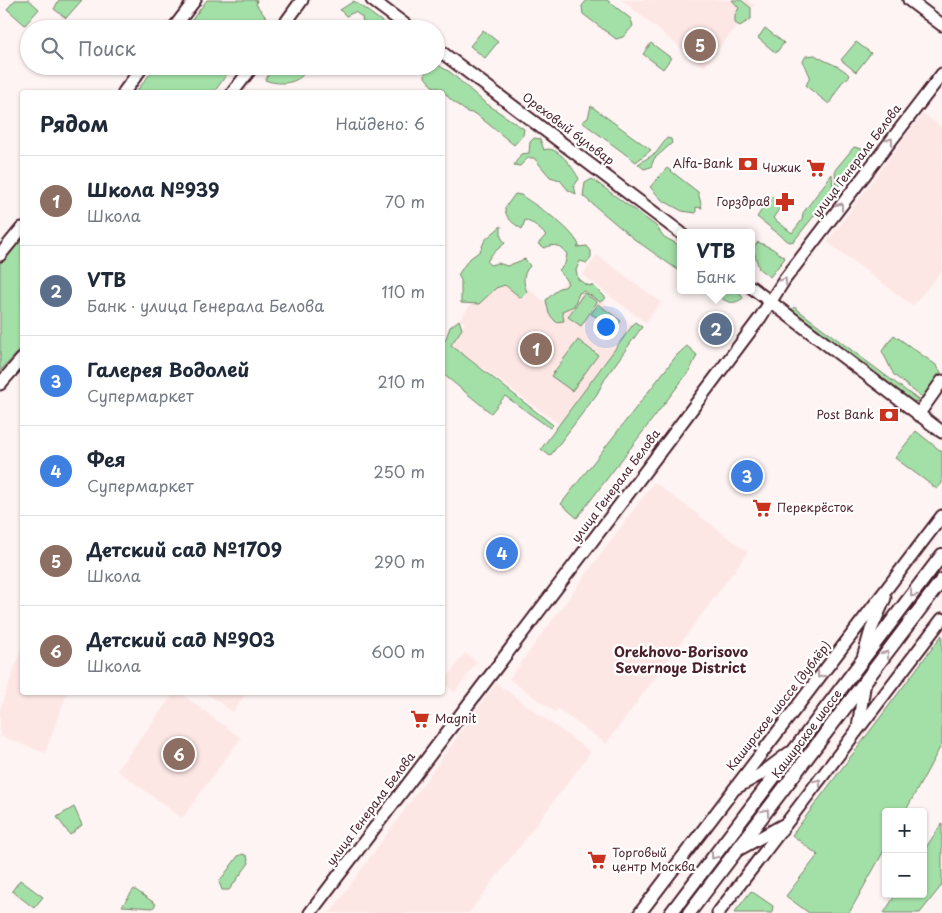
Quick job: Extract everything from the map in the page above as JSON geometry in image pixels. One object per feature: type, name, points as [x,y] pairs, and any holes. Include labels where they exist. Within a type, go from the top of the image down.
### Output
[{"type":"main road","points":[[180,20],[195,0]]},
{"type":"main road","points":[[288,20],[302,0]]},
{"type":"main road","points":[[372,0],[399,20]]},
{"type":"main road","points":[[909,0],[942,25]]},
{"type":"main road","name":"Ореховый бульвар","points":[[445,55],[677,229]]},
{"type":"main road","name":"улица Генерала Белова","points":[[310,913],[771,302],[785,279],[942,74]]},
{"type":"main road","points":[[126,90],[137,75]]},
{"type":"main road","points":[[234,90],[245,75]]},
{"type":"main road","points":[[0,255],[20,230]]},
{"type":"main road","points":[[755,290],[942,432]]},
{"type":"main road","points":[[0,384],[20,361]]},
{"type":"main road","points":[[918,414],[942,381]]},
{"type":"main road","name":"Каширское шоссе (дублёр)","points":[[640,913],[942,516]]},
{"type":"main road","name":"Каширское шоссе","points":[[671,913],[942,555]]},
{"type":"main road","name":"Каширское шоссе","points":[[689,913],[942,580]]},
{"type":"main road","points":[[862,662],[871,630],[892,581]]},
{"type":"main road","points":[[718,913],[942,619]]},
{"type":"main road","points":[[858,729],[865,681]]},
{"type":"main road","points":[[732,790],[761,774],[796,747]]},
{"type":"main road","points":[[736,850],[788,821]]},
{"type":"shaded area","points":[[622,0],[747,0],[754,5],[704,67]]},
{"type":"shaded area","points":[[923,113],[942,128],[942,270],[913,306],[827,242]]},
{"type":"shaded area","points":[[597,255],[661,302],[646,323],[582,275]]},
{"type":"shaded area","points":[[500,266],[544,301],[571,277],[633,325],[559,424],[451,345],[465,322],[459,320]]},
{"type":"shaded area","points":[[654,482],[748,552],[606,744],[558,709],[555,712],[509,679]]},
{"type":"shaded area","points":[[465,653],[477,662],[455,692],[445,684],[445,680]]},
{"type":"shaded area","points":[[20,654],[20,695],[66,695],[45,753],[0,736],[0,709]]},
{"type":"shaded area","points":[[496,683],[591,752],[469,913],[330,913]]},
{"type":"shaded area","points":[[173,695],[183,695],[241,738],[182,818],[117,770]]},
{"type":"shaded area","points":[[209,695],[245,695],[233,712]]},
{"type":"green space","points":[[15,0],[29,0],[39,9],[29,20],[20,21],[7,9]]},
{"type":"green space","points":[[59,0],[82,0],[66,18],[54,9]]},
{"type":"green space","points":[[207,0],[257,0],[256,4],[267,19],[266,20],[192,20]]},
{"type":"green space","points":[[587,0],[607,0],[631,19],[633,26],[623,37],[616,39],[583,14],[582,6]]},
{"type":"green space","points":[[732,0],[741,0],[751,8],[751,19],[740,26],[735,23],[735,15],[739,8]]},
{"type":"green space","points":[[354,1],[380,20],[362,20],[362,17],[355,12],[346,16],[340,10]]},
{"type":"green space","points":[[765,28],[784,43],[776,53],[758,38]]},
{"type":"green space","points":[[483,30],[498,42],[485,58],[470,46]]},
{"type":"green space","points":[[856,42],[871,53],[856,72],[841,60]]},
{"type":"green space","points":[[651,43],[671,58],[663,69],[643,54]]},
{"type":"green space","points":[[815,55],[842,69],[850,76],[842,82],[829,104],[806,86],[810,76],[803,61],[806,56]]},
{"type":"green space","points":[[445,69],[450,72],[484,102],[524,129],[523,135],[514,145],[476,114],[467,112],[450,99],[445,90],[432,86],[425,75],[445,75]]},
{"type":"green space","points":[[149,75],[226,75],[215,90],[138,90]]},
{"type":"green space","points":[[269,75],[303,75],[296,80],[284,83],[265,80]]},
{"type":"green space","points":[[591,106],[651,150],[636,162],[582,122],[588,118]]},
{"type":"green space","points":[[534,138],[540,139],[544,150],[549,149],[559,154],[573,169],[579,179],[574,186],[576,194],[568,190],[560,180],[550,177],[534,158],[528,158],[520,166],[514,165],[521,154],[529,153],[530,142]]},
{"type":"green space","points":[[667,138],[671,139],[672,143],[654,159],[651,167],[644,169],[638,164],[656,153]]},
{"type":"green space","points":[[854,147],[866,150],[836,189],[835,170]]},
{"type":"green space","points":[[667,168],[698,192],[702,208],[696,207],[696,213],[682,211],[662,200],[650,187]]},
{"type":"green space","points":[[832,174],[833,192],[794,241],[789,242],[757,217],[771,196],[782,205],[773,218],[792,233],[802,220],[803,213]]},
{"type":"green space","points":[[592,179],[656,226],[664,237],[677,244],[677,269],[634,239],[583,196],[585,183]]},
{"type":"green space","points":[[515,194],[521,195],[561,224],[574,237],[579,245],[577,247],[587,246],[591,251],[591,258],[587,263],[580,261],[576,270],[578,279],[586,285],[594,286],[606,298],[600,302],[584,291],[579,293],[574,306],[562,311],[564,321],[556,322],[549,314],[546,300],[559,288],[565,287],[568,283],[559,270],[565,264],[567,254],[557,246],[544,248],[538,244],[546,235],[534,224],[525,220],[522,229],[510,220],[505,212],[505,208]]},
{"type":"green space","points":[[501,226],[501,237],[505,243],[491,255],[487,262],[490,265],[498,263],[507,266],[525,259],[530,266],[524,279],[527,292],[521,298],[505,285],[496,288],[479,304],[461,303],[461,280],[458,275],[468,260],[480,251],[485,240]]},
{"type":"green space","points":[[20,239],[20,350],[0,371],[0,263]]},
{"type":"green space","points":[[758,242],[773,249],[785,258],[770,277],[759,269],[755,255],[755,246]]},
{"type":"green space","points":[[584,293],[597,302],[581,326],[568,317]]},
{"type":"green space","points":[[716,294],[740,294],[743,298],[734,302],[723,299]]},
{"type":"green space","points":[[598,304],[621,321],[610,337],[593,325],[598,318],[591,314]]},
{"type":"green space","points":[[794,307],[921,402],[912,401],[791,310]]},
{"type":"green space","points":[[459,320],[462,329],[451,345],[553,425],[550,428],[505,396],[491,413],[445,376],[445,341],[450,327]]},
{"type":"green space","points":[[635,322],[642,327],[606,377],[597,394],[550,456],[541,449]]},
{"type":"green space","points":[[894,335],[936,365],[941,372],[939,379],[924,399],[894,375],[882,351]]},
{"type":"green space","points":[[578,340],[598,355],[572,391],[551,376]]},
{"type":"green space","points":[[687,346],[697,355],[690,370],[577,518],[561,504],[677,355]]},
{"type":"green space","points":[[916,431],[942,452],[942,483],[937,489],[895,458]]},
{"type":"green space","points":[[942,635],[942,744],[907,808],[882,808],[882,854],[849,913],[809,913],[786,896],[818,855],[792,835]]},
{"type":"green space","points":[[74,807],[82,825],[70,835],[57,817]]},
{"type":"green space","points":[[942,823],[942,885],[920,913],[884,913],[893,898],[927,898],[927,846]]},
{"type":"green space","points":[[243,854],[247,856],[249,863],[229,890],[222,890],[219,882],[238,856]]},
{"type":"green space","points":[[20,880],[43,897],[34,908],[12,891]]},
{"type":"green space","points":[[134,889],[156,904],[153,908],[122,906]]},
{"type":"green space","points":[[751,891],[773,906],[772,913],[734,913]]},
{"type":"place","name":"Детский сад №1709","points":[[700,45]]},
{"type":"place","name":"Alfa-Bank","points":[[748,164]]},
{"type":"place","name":"Чижик","points":[[816,168]]},
{"type":"place","name":"Горздрав","points":[[785,202]]},
{"type":"place","name":"VTB","points":[[716,329]]},
{"type":"place","name":"Школа №939","points":[[536,349]]},
{"type":"place","name":"Post Bank","points":[[889,415]]},
{"type":"place","name":"Галерея Водолей","points":[[747,476]]},
{"type":"place","name":"Перекрёсток","points":[[762,508]]},
{"type":"place","name":"Фея","points":[[502,553]]},
{"type":"place","name":"Magnit","points":[[420,719]]},
{"type":"place","name":"Детский сад №903","points":[[179,754]]},
{"type":"place","name":"Торговый центр Москва","points":[[597,860]]},
{"type":"district","name":"Orekhovo-Borisovo Severnoye District","points":[[681,660]]}]
